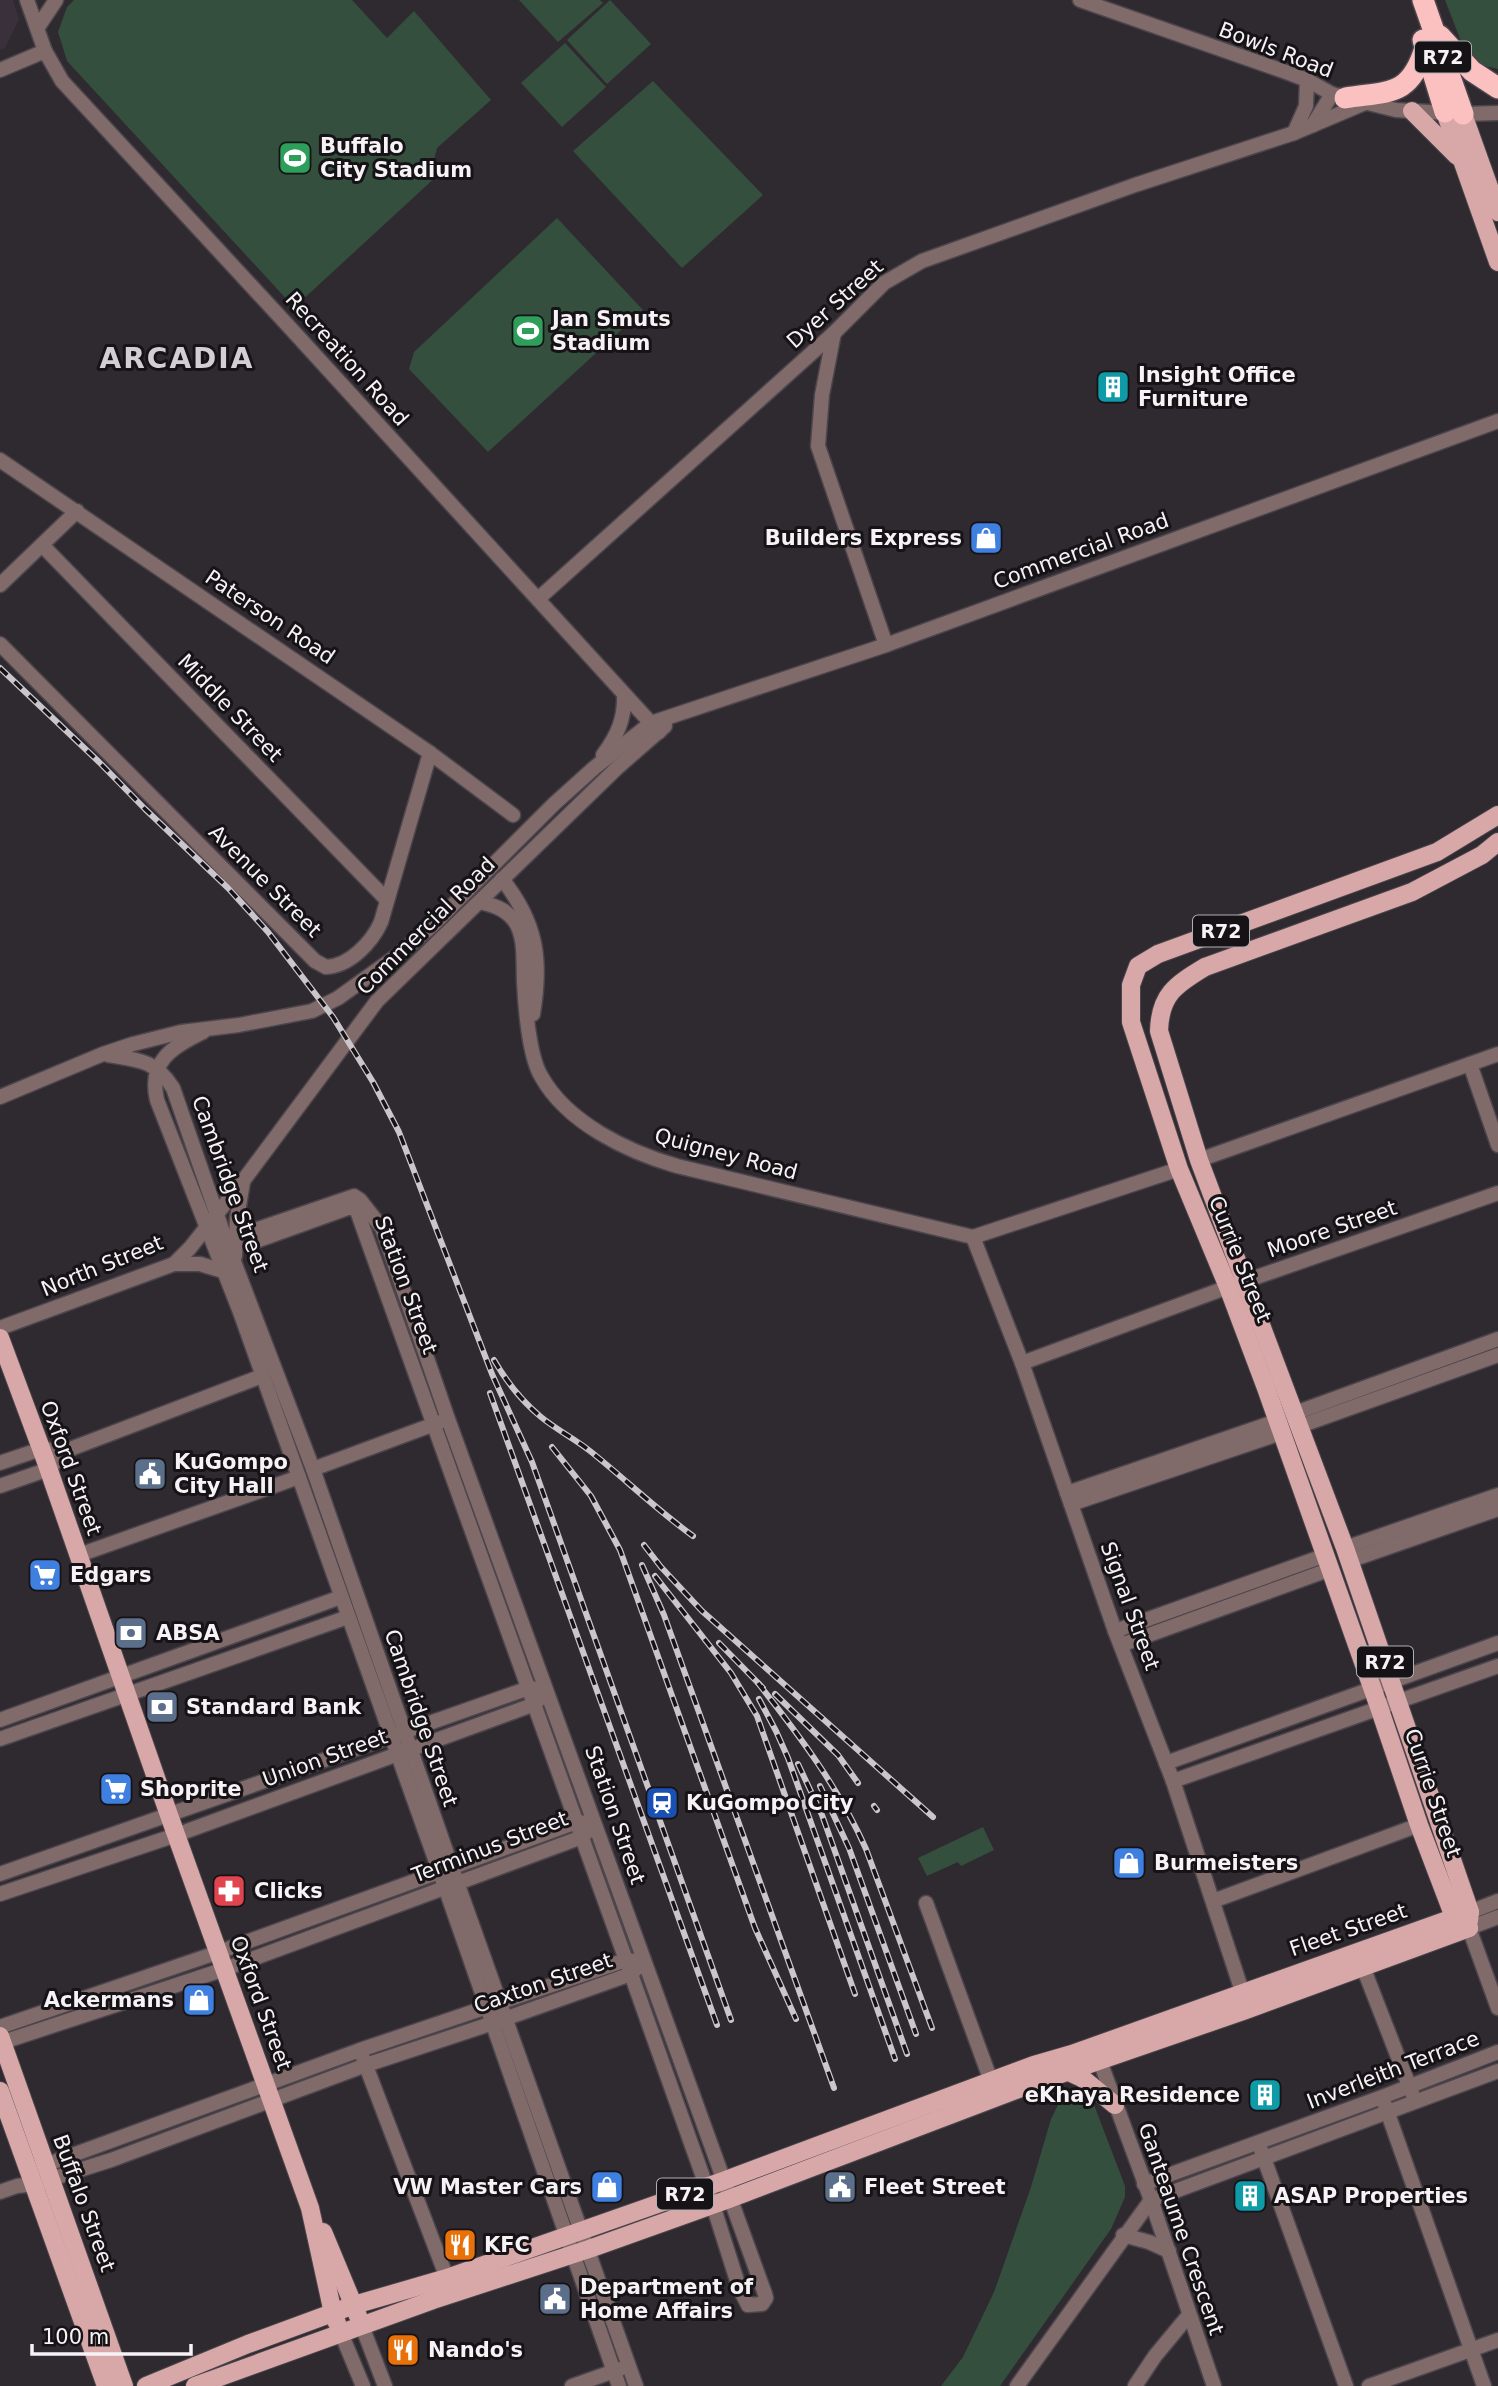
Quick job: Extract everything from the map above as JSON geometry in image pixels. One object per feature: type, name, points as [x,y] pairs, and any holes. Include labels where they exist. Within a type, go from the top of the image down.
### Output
[{"type":"highway","name":"R72","points":[[1409,0],[1429,39],[1454,113]]},
{"type":"highway","name":"R72","points":[[1423,0],[1429,39]]},
{"type":"highway","points":[[1347,98],[1397,90],[1419,69],[1429,39],[1498,88]]},
{"type":"main road","points":[[1412,111],[1462,162]]},
{"type":"main road","name":"R72","points":[[1454,113],[1462,162],[1498,262]]},
{"type":"main road","name":"R72","points":[[1454,113],[1498,212]]},
{"type":"main road","name":"Currie Street","points":[[1464,1919],[1392,1680],[1297,1420],[1236,1284],[1179,1168],[1131,1022],[1131,985],[1138,966],[1158,954],[1437,852],[1498,816]]},
{"type":"main road","name":"Currie Street","points":[[1464,1919],[1419,1825],[1373,1687],[1279,1427],[1159,1031],[1160,1011],[1177,984],[1205,967],[1412,892],[1482,855],[1498,842]]},
{"type":"main road","name":"Oxford Street","points":[[0,1338],[310,2208],[333,2313],[341,2333]]},
{"type":"main road","name":"Fleet Street","points":[[146,2386],[248,2344],[354,2305],[447,2278],[715,2184],[815,2157],[1066,2073],[1097,2053],[1175,2025],[1363,1967],[1464,1919]]},
{"type":"main road","name":"Fleet Street","points":[[1175,2025],[1242,1992],[1464,1919]]},
{"type":"main road","name":"Buffalo Street","points":[[1,2037],[106,2386]]},
{"type":"main road","name":"Fleet Street","points":[[195,2386],[721,2202],[815,2157],[1034,2065],[1072,2054],[1097,2053]]},
{"type":"main road","points":[[1066,2073],[1082,2078],[1115,2105]]},
{"type":"main road","name":"Buffalo Street","points":[[0,2091],[41,2175],[124,2386]]},
{"type":"main road","name":"Oxford Street","points":[[310,2208],[362,2326]]},
{"type":"street","name":"Recreation Road","points":[[27,0],[45,51],[62,81],[655,727]]},
{"type":"street","points":[[38,27],[56,0]]},
{"type":"street","name":"Bowls Road","points":[[1080,0],[1307,80],[1347,98],[1396,110],[1498,113]]},
{"type":"street","points":[[0,69],[45,51]]},
{"type":"street","points":[[1294,133],[1306,106],[1307,80]]},
{"type":"street","points":[[1313,125],[1347,98]]},
{"type":"street","name":"Dyer Street","points":[[538,599],[834,333],[884,283],[922,261],[1135,185],[1294,133],[1313,125],[1347,98]]},
{"type":"street","points":[[834,333],[822,396],[818,446],[886,645]]},
{"type":"street","name":"Commercial Road","points":[[0,1097],[103,1054],[181,1032],[312,1011],[338,998],[398,955],[432,926],[554,804],[594,768],[677,714],[886,645],[1498,421]]},
{"type":"street","name":"Paterson Road","points":[[0,460],[430,753],[513,814]]},
{"type":"street","points":[[0,585],[77,511]]},
{"type":"street","name":"Middle Street","points":[[42,545],[387,901]]},
{"type":"street","name":"Avenue Street","points":[[0,644],[321,965],[333,967],[342,963],[365,947],[375,935],[430,753]]},
{"type":"street","points":[[594,768],[622,724],[625,716],[624,695]]},
{"type":"street","name":"Commercial Road","points":[[206,1225],[243,1181],[377,1001],[618,767],[655,727]]},
{"type":"street","name":"Quigney Road","points":[[502,879],[522,906],[531,926],[537,982],[530,1029]]},
{"type":"street","name":"Quigney Road","points":[[480,902],[499,907],[515,921],[521,944],[533,1052],[540,1076],[563,1104],[597,1131],[634,1152],[677,1166],[973,1237]]},
{"type":"street","points":[[103,1054],[146,1062],[158,1069],[162,1059],[172,1050],[211,1029]]},
{"type":"street","points":[[1199,1160],[1498,1054]]},
{"type":"street","points":[[1470,1064],[1498,1145]]},
{"type":"street","name":"Cambridge Street","points":[[397,1735],[313,1469],[229,1267],[206,1225],[157,1100],[154,1078],[158,1069],[173,1088],[216,1213],[229,1267],[262,1376],[348,1617],[403,1751],[574,2233],[628,2366],[632,2385]]},
{"type":"street","points":[[973,1237],[1179,1168]]},
{"type":"street","points":[[174,1264],[229,1267],[243,1181]]},
{"type":"street","name":"Moore Street","points":[[1022,1363],[1236,1284],[1498,1193]]},
{"type":"street","name":"Station Street","points":[[715,2184],[629,1967],[356,1209],[348,1208],[259,1240],[254,1239],[253,1231],[347,1197],[358,1197],[381,1224],[448,1419],[548,1689],[644,1961],[721,2202],[746,2303],[757,2305],[766,2298],[721,2202]]},
{"type":"street","name":"North Street","points":[[0,1328],[174,1264],[190,1248],[206,1225]]},
{"type":"street","name":"Signal Street","points":[[973,1237],[1022,1363],[1118,1638],[1167,1763],[1242,1992]]},
{"type":"street","points":[[1297,1420],[1498,1339]]},
{"type":"street","points":[[1297,1420],[1498,1355]]},
{"type":"street","points":[[0,1463],[41,1449],[65,1451],[262,1376]]},
{"type":"street","points":[[313,1469],[448,1419]]},
{"type":"street","points":[[1069,1498],[1279,1427]]},
{"type":"street","points":[[0,1486],[48,1469],[65,1451]]},
{"type":"street","points":[[79,1555],[299,1478]]},
{"type":"street","points":[[1347,1555],[1498,1495]]},
{"type":"street","points":[[1347,1555],[1498,1509]]},
{"type":"street","points":[[1118,1638],[1328,1562]]},
{"type":"street","points":[[0,1720],[341,1597]]},
{"type":"street","points":[[0,1739],[348,1617]]},
{"type":"street","points":[[1167,1763],[1498,1643]]},
{"type":"street","points":[[1173,1781],[1498,1666]]},
{"type":"street","name":"Union Street","points":[[0,1874],[529,1688],[548,1689]]},
{"type":"street","name":"Union Street","points":[[0,1894],[176,1835],[535,1704],[548,1689]]},
{"type":"street","points":[[553,1757],[570,1751]]},
{"type":"street","name":"Terminus Street","points":[[222,1960],[446,1870],[596,1824]]},
{"type":"street","points":[[1213,1901],[1419,1825]]},
{"type":"street","name":"Terminus Street","points":[[1,2037],[222,1960],[451,1885],[580,1829]]},
{"type":"street","name":"Fleet Street","points":[[1464,1919],[1498,1901]]},
{"type":"street","points":[[926,1903],[991,2081]]},
{"type":"street","name":"Fleet Street","points":[[1464,1919],[1498,1917]]},
{"type":"street","name":"Currie Street","points":[[1464,1919],[1498,2008]]},
{"type":"street","name":"Caxton Street","points":[[269,2092],[366,2065],[499,2021],[644,1961]]},
{"type":"street","name":"Caxton Street","points":[[0,2192],[41,2175],[111,2160],[360,2050],[494,2006],[629,1967]]},
{"type":"street","points":[[1363,1967],[1416,2101]]},
{"type":"street","points":[[360,2050],[447,2278]]},
{"type":"street","name":"Inverleith Terrace","points":[[1144,2184],[1498,2052]]},
{"type":"street","name":"Ganteaume Crescent","points":[[1097,2053],[1151,2200],[1214,2386]]},
{"type":"street","name":"Inverleith Terrace","points":[[1151,2200],[1498,2071]]},
{"type":"street","points":[[1382,2097],[1484,2386]]},
{"type":"street","points":[[1259,2142],[1346,2386]]},
{"type":"street","points":[[1017,2386],[1151,2200]]},
{"type":"street","points":[[1124,2235],[1168,2251]]},
{"type":"street","name":"Cambridge Street","points":[[581,2252],[618,2386]]},
{"type":"street","points":[[1135,2386],[1155,2356],[1189,2315]]},
{"type":"street","name":"Oxford Street","points":[[362,2326],[385,2386]]},
{"type":"street","name":"Oxford Street","points":[[341,2333],[363,2386]]},
{"type":"street","points":[[1368,2386],[1498,2340]]},
{"type":"street","points":[[572,2386],[628,2366]]},
{"type":"shaded area","points":[[0,0],[13,0],[19,19],[5,48],[0,50]]},
{"type":"green space","name":"Buffalo City Stadium","points":[[74,0],[352,0],[387,38],[414,11],[491,100],[437,148],[432,168],[438,175],[299,303],[291,304],[67,61],[58,32],[67,7]]},
{"type":"green space","points":[[519,0],[600,0],[603,3],[558,42]]},
{"type":"green space","points":[[610,0],[651,44],[607,84],[567,40]]},
{"type":"green space","points":[[1445,0],[1498,0],[1498,69],[1469,62]]},
{"type":"green space","points":[[565,43],[606,87],[562,127],[521,83]]},
{"type":"green space","points":[[653,81],[763,195],[682,268],[573,151]]},
{"type":"green space","name":"Jan Smuts Stadium","points":[[557,218],[643,310],[488,452],[409,369],[414,352]]},
{"type":"green space","points":[[983,1827],[994,1850],[961,1866],[958,1862],[927,1876],[918,1858]]},
{"type":"green space","points":[[1075,2091],[1085,2102],[1093,2102],[1125,2186],[1125,2197],[1111,2229],[1000,2386],[941,2386],[963,2357],[994,2292],[1031,2187],[1051,2119],[1062,2097]]},
{"type":"railway","points":[[0,668],[228,888],[268,932],[333,1017],[373,1082],[399,1132],[492,1374],[532,1462],[731,2020]]},
{"type":"railway","points":[[494,1360],[515,1391],[534,1411],[590,1451],[693,1536]]},
{"type":"railway","points":[[490,1393],[717,2025]]},
{"type":"railway","points":[[552,1447],[591,1496],[620,1550],[755,1928],[796,2019]]},
{"type":"railway","points":[[644,1545],[702,1611],[933,1817]]},
{"type":"railway","points":[[642,1565],[664,1615],[834,2088]]},
{"type":"railway","points":[[655,1576],[731,1673],[757,1716],[855,1994]]},
{"type":"railway","points":[[719,1643],[763,1688]]},
{"type":"railway","points":[[758,1683],[817,1763],[855,1826],[932,2028]]},
{"type":"railway","points":[[775,1694],[838,1755],[858,1783]]},
{"type":"railway","points":[[759,1699],[788,1758],[895,2059]]},
{"type":"railway","points":[[798,1764],[822,1815],[907,2054]]},
{"type":"railway","points":[[820,1786],[849,1848],[916,2034]]},
{"type":"railway","points":[[874,1806],[877,1810]]},
{"type":"place","name":"Buffalo City Stadium","points":[[295,158]]},
{"type":"place","name":"Jan Smuts Stadium","points":[[528,331]]},
{"type":"place","name":"Insight Office Furniture","points":[[1113,387]]},
{"type":"place","name":"Builders Express","points":[[986,538]]},
{"type":"place","name":"KuGompo City Hall","points":[[150,1474]]},
{"type":"place","name":"Edgars","points":[[45,1575]]},
{"type":"place","name":"ABSA","points":[[131,1633]]},
{"type":"place","name":"Standard Bank","points":[[162,1707]]},
{"type":"place","name":"Shoprite","points":[[116,1789]]},
{"type":"place","name":"KuGompo City","points":[[662,1803]]},
{"type":"place","name":"Burmeisters","points":[[1129,1863]]},
{"type":"place","name":"Clicks","points":[[229,1891]]},
{"type":"place","name":"Ackermans","points":[[199,2000]]},
{"type":"place","name":"eKhaya Residence","points":[[1265,2095]]},
{"type":"place","name":"VW Master Cars","points":[[607,2187]]},
{"type":"place","name":"Fleet Street","points":[[840,2187]]},
{"type":"place","name":"ASAP Properties","points":[[1250,2196]]},
{"type":"place","name":"KFC","points":[[460,2245]]},
{"type":"place","name":"Department of Home Affairs","points":[[555,2299]]},
{"type":"place","name":"Nando's","points":[[403,2350]]},
{"type":"district","name":"ARCADIA","points":[[177,358]]}]
